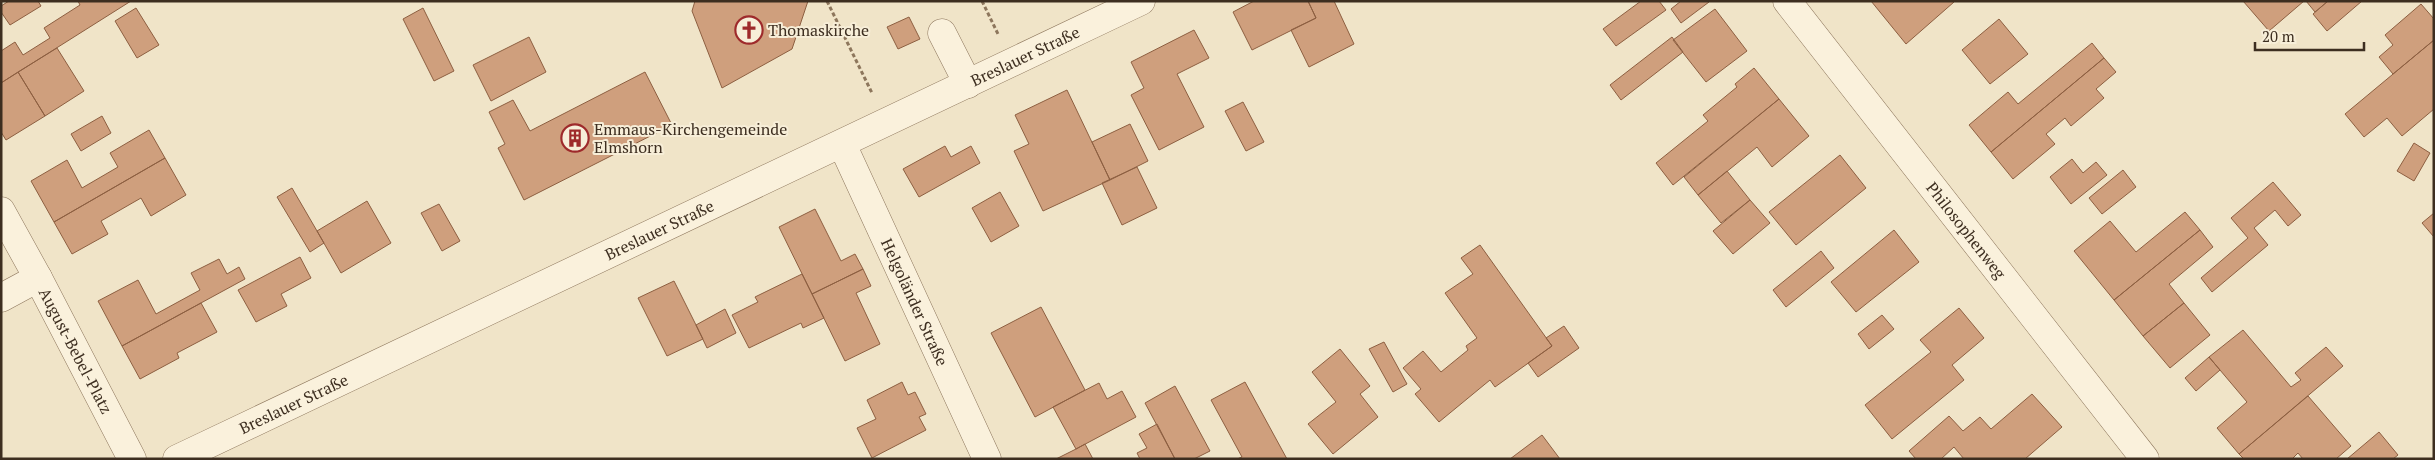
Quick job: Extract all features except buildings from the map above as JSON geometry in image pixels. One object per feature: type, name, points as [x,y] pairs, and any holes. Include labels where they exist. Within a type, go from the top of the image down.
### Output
[{"type":"street","name":"Breslauer Straße","points":[[177,459],[1141,1]]},
{"type":"street","name":"Philosophenweg","points":[[1787,1],[2145,459]]},
{"type":"street","points":[[942,33],[968,84]]},
{"type":"street","name":"Helgoländer Straße","points":[[842,144],[987,459]]},
{"type":"street","points":[[1,211],[38,278]]},
{"type":"street","name":"August-Bebel-Platz","points":[[1,298],[38,278],[132,459]]},
{"type":"path","points":[[827,1],[886,123]]},
{"type":"place","name":"Thomaskirche","points":[[749,30]]},
{"type":"place","name":"Emmaus-Kirchengemeinde Elmshorn","points":[[575,138]]}]
